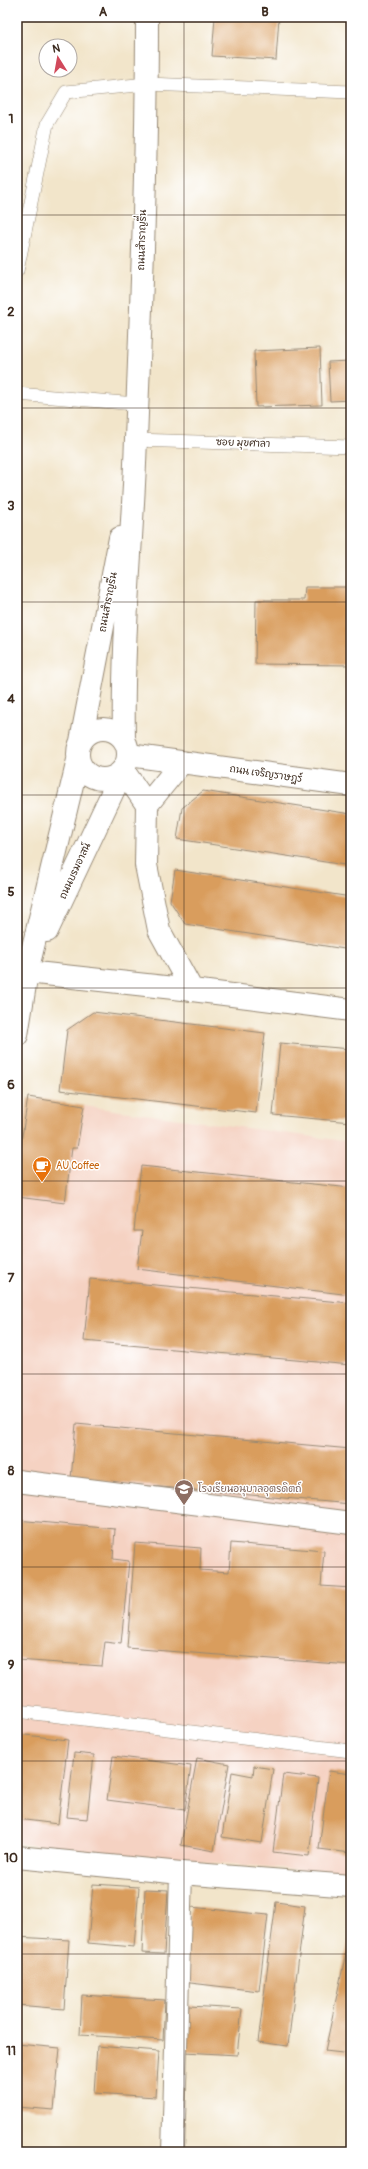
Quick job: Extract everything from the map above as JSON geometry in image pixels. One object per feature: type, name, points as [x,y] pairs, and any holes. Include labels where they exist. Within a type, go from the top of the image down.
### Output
[{"type":"street","name":"ถนนสำราญรื่น","points":[[125,755],[124,696],[135,463],[147,84],[147,17]]},
{"type":"street","name":"ถนนสำราญรื่น","points":[[79,750],[135,463]]},
{"type":"street","points":[[125,755],[116,776],[107,779],[98,779],[90,776],[81,768],[79,750],[87,733],[95,730],[108,729],[117,732],[125,755],[147,805],[146,865],[159,930],[192,990]]},
{"type":"street","name":"ถนนบรมอาสน์","points":[[17,1036],[27,972],[79,750]]},
{"type":"street","name":"ถนนบรมอาสน์","points":[[27,972],[125,755]]},
{"type":"street","name":"ถนน เจริญราษฎร์","points":[[125,755],[351,785]]},
{"type":"street","points":[[147,805],[182,762]]},
{"type":"street","points":[[27,972],[192,990],[351,1010]]},
{"type":"street","points":[[17,1481],[351,1523]]},
{"type":"street","points":[[17,1857],[181,1873],[351,1886]]},
{"type":"street","points":[[173,2152],[181,1873]]},
{"type":"lane","points":[[17,271],[47,124],[66,92],[147,84],[351,92]]},
{"type":"lane","points":[[17,394],[136,404]]},
{"type":"lane","name":"ซอย มุขศาลา","points":[[135,440],[351,446]]},
{"type":"lane","points":[[17,1711],[351,1751]]},
{"type":"shaded area","name":"โรงเรียนอนุบาลอุตรดิตถ์","points":[[84,1106],[351,1142],[351,1874],[86,1852],[17,1843],[17,1169],[22,1140],[77,1148]]},
{"type":"building","points":[[215,17],[279,17],[276,60],[212,56]]},
{"type":"building","points":[[320,348],[322,405],[256,407],[254,351]]},
{"type":"building","points":[[351,361],[351,400],[330,401],[328,362]]},
{"type":"building","points":[[305,587],[351,587],[351,665],[255,664],[256,600],[304,600]]},
{"type":"building","points":[[203,791],[351,814],[351,866],[177,839],[182,808]]},
{"type":"building","points":[[175,870],[351,897],[351,950],[185,924],[170,901]]},
{"type":"building","points":[[93,1012],[265,1033],[256,1113],[60,1090],[67,1030]]},
{"type":"building","points":[[280,1043],[351,1049],[351,1122],[273,1115]]},
{"type":"building","points":[[28,1097],[84,1106],[77,1148],[72,1148],[65,1203],[17,1197],[17,1169]]},
{"type":"building","points":[[141,1166],[351,1188],[351,1295],[137,1269],[142,1231],[134,1231]]},
{"type":"building","points":[[90,1279],[351,1303],[351,1365],[84,1341]]},
{"type":"building","points":[[76,1424],[351,1449],[351,1504],[71,1479]]},
{"type":"building","points":[[17,1520],[115,1529],[113,1559],[129,1561],[121,1644],[105,1642],[102,1666],[17,1660]]},
{"type":"building","points":[[135,1543],[201,1548],[200,1570],[229,1572],[231,1543],[324,1551],[321,1586],[351,1588],[351,1665],[127,1648]]},
{"type":"building","points":[[17,1734],[68,1740],[58,1824],[17,1819]]},
{"type":"building","points":[[74,1753],[94,1755],[87,1819],[67,1817]]},
{"type":"building","points":[[113,1756],[191,1766],[185,1810],[107,1800]]},
{"type":"building","points":[[197,1758],[229,1764],[214,1851],[181,1845]]},
{"type":"building","points":[[254,1766],[273,1769],[262,1843],[222,1837],[232,1772],[253,1776]]},
{"type":"building","points":[[329,1771],[351,1774],[351,1853],[319,1849]]},
{"type":"building","points":[[283,1774],[318,1778],[309,1856],[273,1852]]},
{"type":"building","points":[[93,1884],[139,1887],[134,1947],[88,1943]]},
{"type":"building","points":[[145,1889],[168,1890],[164,1954],[142,1953]]},
{"type":"building","points":[[276,1902],[305,1906],[288,2046],[258,2042]]},
{"type":"building","points":[[191,1907],[268,1915],[259,1991],[182,1982]]},
{"type":"building","points":[[351,1934],[351,2054],[325,2051]]},
{"type":"building","points":[[17,1937],[69,1940],[64,2009],[17,2005]]},
{"type":"building","points":[[82,1995],[165,2000],[163,2040],[80,2035]]},
{"type":"building","points":[[189,2006],[242,2009],[237,2055],[185,2052]]},
{"type":"building","points":[[17,2044],[60,2048],[54,2110],[17,2107]]},
{"type":"building","points":[[97,2046],[159,2051],[156,2097],[94,2093]]},
{"type":"building","points":[[17,2148],[32,2151],[32,2152],[17,2152]]},
{"type":"place","name":"AU Coffee","points":[[42,1183]]},
{"type":"place","name":"โรงเรียนอนุบาลอุตรดิตถ์","points":[[184,1506]]}]
